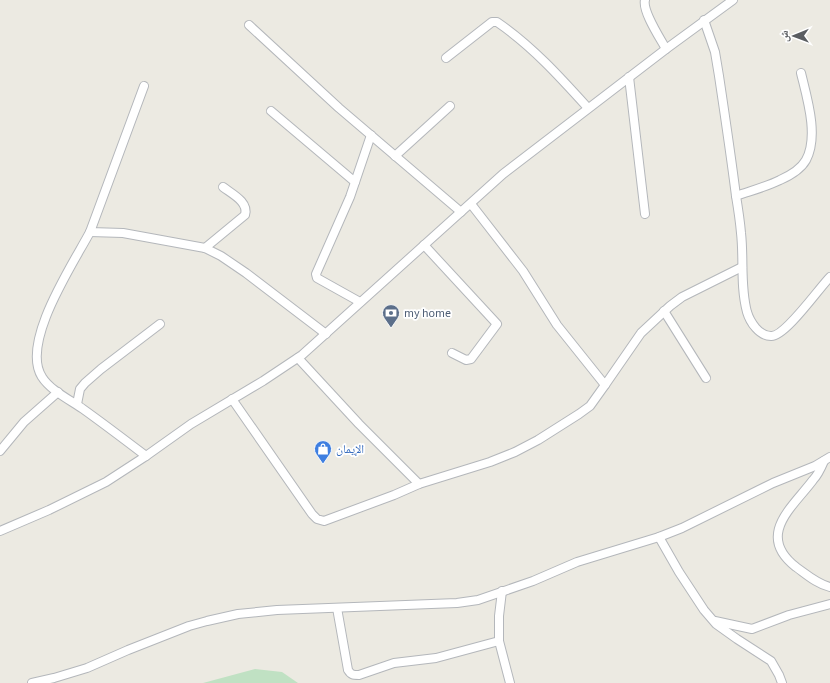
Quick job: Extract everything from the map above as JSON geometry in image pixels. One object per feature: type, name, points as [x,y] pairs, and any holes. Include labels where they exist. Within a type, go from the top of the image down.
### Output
[{"type":"street","points":[[645,0],[644,4],[646,12],[666,49]]},
{"type":"street","points":[[0,531],[23,522],[106,482],[191,424],[263,381],[298,358],[471,204],[508,169],[704,20],[733,0]]},
{"type":"street","points":[[704,20],[715,52],[741,233],[742,267],[747,313],[757,330],[771,336],[778,335],[786,328],[830,277]]},
{"type":"street","points":[[446,58],[492,22],[496,22],[551,68],[588,108]]},
{"type":"street","points":[[249,25],[311,83],[461,212]]},
{"type":"street","points":[[736,196],[779,181],[797,170],[805,161],[812,142],[812,126],[801,73]]},
{"type":"street","points":[[629,77],[645,214]]},
{"type":"street","points":[[144,86],[90,232],[58,290],[41,327],[36,360],[39,372],[43,379],[58,392],[77,404],[146,456]]},
{"type":"street","points":[[395,156],[450,106]]},
{"type":"street","points":[[271,111],[355,182]]},
{"type":"street","points":[[360,302],[318,278],[316,274],[355,182],[371,135]]},
{"type":"street","points":[[204,248],[245,215],[246,212],[243,203],[223,187]]},
{"type":"street","points":[[471,204],[522,272],[557,324],[606,384]]},
{"type":"street","points":[[90,232],[123,232],[204,248],[221,256],[246,273],[326,334]]},
{"type":"street","points":[[424,245],[497,324],[471,359],[466,360],[452,352]]},
{"type":"street","points":[[232,399],[317,519],[327,520],[419,484],[490,462],[515,452],[565,424],[590,406],[641,333],[664,311],[682,297],[742,267]]},
{"type":"street","points":[[664,311],[706,378]]},
{"type":"street","points":[[77,404],[80,389],[85,383],[160,324]]},
{"type":"street","points":[[298,358],[419,484]]},
{"type":"street","points":[[0,451],[24,422],[58,392]]},
{"type":"street","points":[[32,683],[87,668],[128,650],[207,621],[238,614],[277,610],[457,603],[478,600],[533,581],[577,562],[659,537],[699,521],[734,502],[827,459]]},
{"type":"street","points":[[827,459],[814,480],[786,512],[781,521],[778,538],[779,547],[793,565],[820,584],[830,587]]},
{"type":"street","points":[[659,537],[694,596],[714,621],[737,639],[771,661],[782,683]]},
{"type":"street","points":[[502,591],[499,616],[499,641],[510,683]]},
{"type":"street","points":[[714,621],[752,629],[789,615],[830,604]]},
{"type":"street","points":[[337,608],[348,670],[353,675],[394,663],[436,658],[499,641]]},
{"type":"green space","points":[[255,669],[282,672],[298,683],[203,683]]},
{"type":"place","name":"my home","points":[[391,328]]},
{"type":"place","name":"الإيمان","points":[[323,464]]}]
